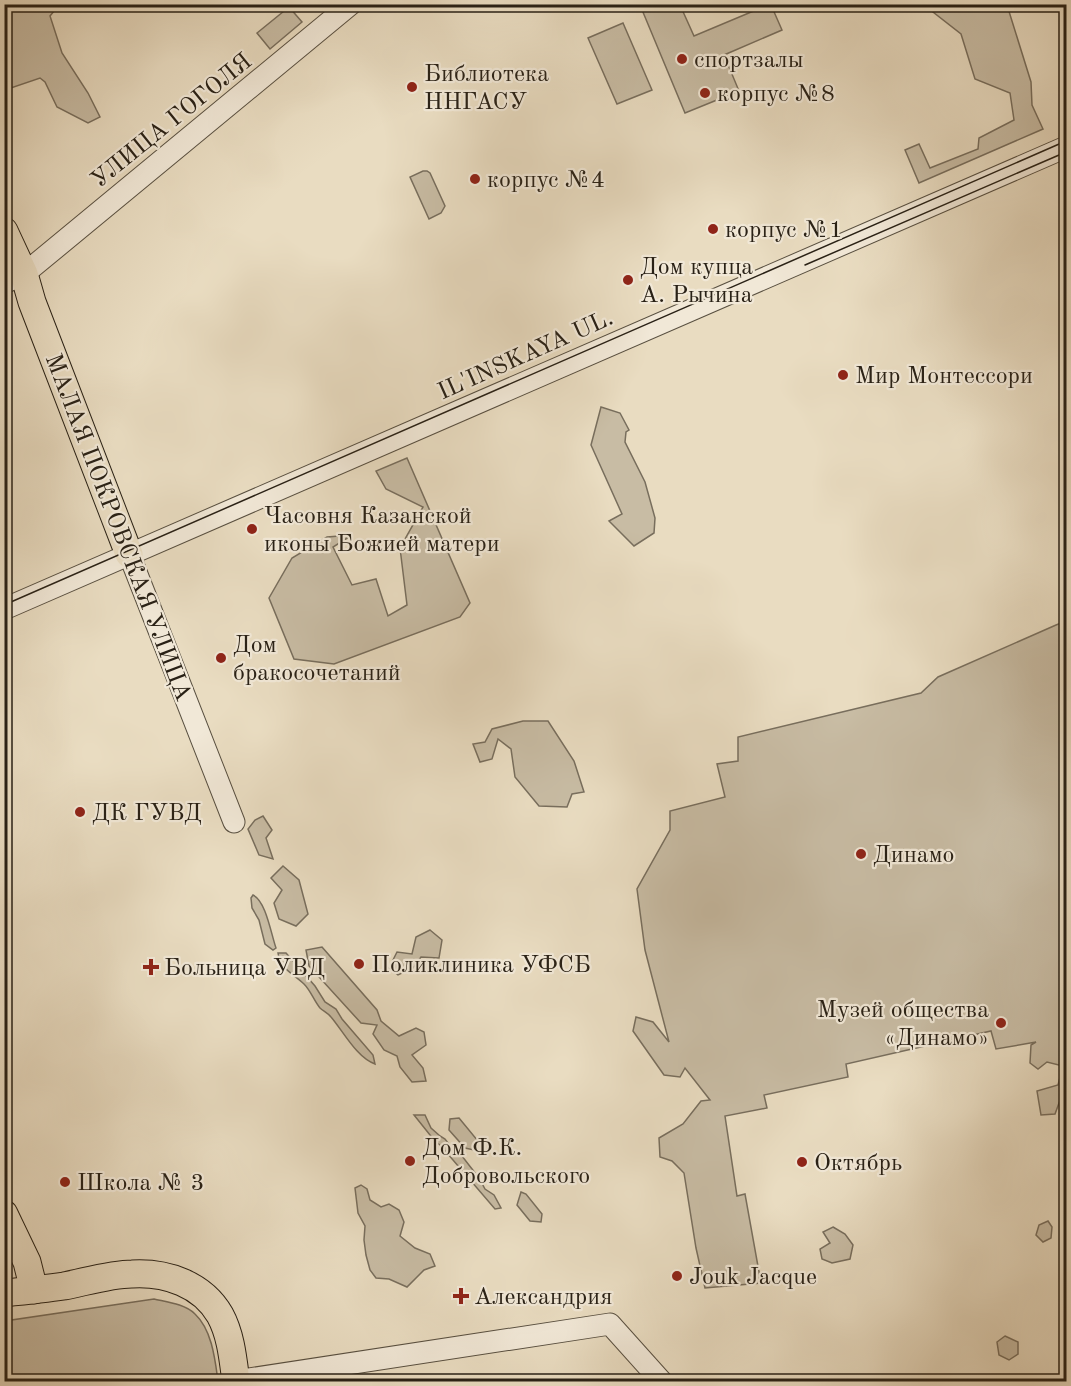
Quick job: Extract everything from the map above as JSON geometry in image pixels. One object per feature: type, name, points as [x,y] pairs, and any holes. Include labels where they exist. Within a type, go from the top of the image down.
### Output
[{"type":"main road","name":"МАЛАЯ ПОКРОВСКАЯ УЛИЦА","points":[[4,231],[14,278],[32,302],[129,554]]},
{"type":"main road","points":[[4,1214],[27,1262],[34,1290]]},
{"type":"main road","points":[[4,1293],[61,1287],[130,1274],[164,1276],[182,1282],[198,1290],[219,1314],[231,1345],[236,1381]]},
{"type":"street","name":"УЛИЦА ГОГОЛЯ","points":[[14,278],[351,4]]},
{"type":"street","name":"IL'INSKAYA UL.","points":[[4,609],[1066,147]]},
{"type":"street","name":"МАЛАЯ ПОКРОВСКАЯ УЛИЦА","points":[[129,554],[234,822]]},
{"type":"street","points":[[236,1381],[610,1324],[662,1382]]},
{"type":"shaded area","points":[[5,4],[59,5],[50,16],[62,53],[88,93],[100,117],[88,123],[57,107],[45,82],[40,78],[5,90]]},
{"type":"shaded area","name":"спортзалы","points":[[641,4],[680,5],[694,36],[771,5],[782,30],[724,55],[739,91],[685,113]]},
{"type":"shaded area","points":[[924,5],[1007,5],[1031,82],[1032,105],[1043,129],[919,183],[905,150],[919,144],[930,168],[978,149],[979,138],[1014,120],[1010,93],[975,79],[961,34]]},
{"type":"shaded area","points":[[289,7],[302,22],[270,49],[257,33]]},
{"type":"shaded area","points":[[623,23],[652,90],[617,104],[588,38]]},
{"type":"shaded area","points":[[423,171],[430,173],[445,206],[441,213],[429,219],[410,177]]},
{"type":"shaded area","points":[[601,407],[620,413],[629,430],[626,432],[625,442],[645,482],[655,518],[654,533],[634,546],[609,521],[622,514],[591,445]]},
{"type":"shaded area","points":[[407,458],[470,603],[460,617],[334,664],[294,659],[269,598],[292,558],[327,537],[352,535],[333,547],[352,585],[376,579],[388,616],[407,605],[400,548],[423,507],[386,489],[376,471]]},
{"type":"shaded area","name":"Динамо","points":[[1066,621],[1066,1035],[1061,1037],[1066,1040],[1066,1094],[1062,1095],[1055,1114],[1041,1115],[1037,1091],[1058,1085],[1063,1066],[1047,1062],[1038,1069],[1030,1063],[1031,1045],[1036,1042],[996,1049],[991,1031],[846,1064],[848,1077],[764,1095],[767,1108],[725,1116],[737,1196],[745,1194],[761,1283],[705,1288],[684,1173],[672,1161],[660,1157],[659,1138],[683,1124],[701,1101],[710,1100],[685,1068],[680,1077],[664,1075],[633,1031],[636,1017],[653,1022],[669,1042],[645,950],[637,889],[670,830],[670,811],[725,797],[717,764],[738,761],[738,737],[921,693],[938,677]]},
{"type":"shaded area","points":[[523,721],[548,721],[574,761],[584,792],[572,794],[567,807],[539,806],[515,777],[511,749],[498,739],[492,759],[480,762],[473,744],[485,742],[492,729]]},
{"type":"shaded area","points":[[263,816],[272,830],[266,838],[273,859],[259,855],[248,829],[255,820]]},
{"type":"shaded area","points":[[283,866],[299,880],[308,914],[296,926],[279,919],[274,903],[282,890],[271,878]]},
{"type":"shaded area","points":[[253,895],[258,898],[265,911],[276,948],[273,950],[265,944],[259,920],[252,908]]},
{"type":"shaded area","points":[[430,930],[442,940],[439,958],[421,957],[413,968],[398,975],[389,968],[397,952],[412,954],[416,937]]},
{"type":"shaded area","points":[[322,947],[377,1010],[381,1021],[399,1036],[416,1028],[424,1032],[426,1045],[412,1055],[423,1068],[426,1081],[412,1082],[400,1067],[397,1056],[384,1050],[373,1034],[377,1025],[361,1023],[309,966],[306,950]]},
{"type":"shaded area","points":[[278,953],[286,953],[315,986],[325,1002],[336,1009],[373,1055],[375,1064],[356,1050],[330,1016],[320,1008],[300,980],[284,967]]},
{"type":"shaded area","points":[[414,1115],[425,1115],[431,1128],[462,1156],[485,1189],[494,1195],[501,1208],[495,1209]]},
{"type":"shaded area","points":[[459,1118],[478,1141],[474,1150],[465,1148],[449,1130],[450,1119]]},
{"type":"shaded area","points":[[361,1185],[367,1189],[370,1200],[381,1207],[389,1204],[399,1210],[404,1222],[400,1236],[415,1248],[430,1254],[435,1266],[424,1270],[407,1287],[389,1279],[376,1278],[370,1270],[364,1240],[365,1226],[358,1213],[355,1188]]},
{"type":"shaded area","points":[[521,1192],[526,1194],[542,1214],[541,1222],[530,1221],[517,1205]]},
{"type":"shaded area","points":[[1048,1221],[1052,1227],[1051,1238],[1043,1242],[1036,1235],[1039,1225]]},
{"type":"shaded area","points":[[833,1227],[845,1234],[853,1245],[850,1259],[832,1263],[822,1259],[820,1249],[830,1243],[823,1232]]},
{"type":"shaded area","points":[[154,1299],[186,1308],[201,1321],[212,1345],[218,1381],[5,1381],[5,1321]]},
{"type":"shaded area","points":[[1005,1336],[1018,1342],[1018,1354],[1009,1360],[999,1355],[997,1342]]},
{"type":"shaded area","points":[[434,1377],[464,1377],[468,1381],[424,1381]]},
{"type":"tram line","points":[[4,605],[1066,141]]},
{"type":"tram line","points":[[805,265],[1066,152]]},
{"type":"place","name":"спортзалы","points":[[682,59]]},
{"type":"place","name":"Библиотека ННГАСУ","points":[[412,87]]},
{"type":"place","name":"корпус №8","points":[[705,93]]},
{"type":"place","name":"корпус №4","points":[[475,179]]},
{"type":"place","name":"корпус №1","points":[[713,229]]},
{"type":"place","name":"Дом купца А. Рычина","points":[[628,280]]},
{"type":"place","name":"Мир Монтессори","points":[[843,375]]},
{"type":"place","name":"Часовня Казанской иконы Божией матери","points":[[252,529]]},
{"type":"place","name":"Дом бракосочетаний","points":[[221,658]]},
{"type":"place","name":"ДК ГУВД","points":[[80,812]]},
{"type":"place","name":"Динамо","points":[[861,854]]},
{"type":"place","name":"Поликлиника УФСБ","points":[[359,964]]},
{"type":"place","name":"Больница УВД","points":[[151,967]]},
{"type":"place","name":"Музей общества «Динамо»","points":[[1001,1023]]},
{"type":"place","name":"Дом Ф.К. Добровольского","points":[[410,1161]]},
{"type":"place","name":"Октябрь","points":[[802,1162]]},
{"type":"place","name":"Школа № 3","points":[[65,1182]]},
{"type":"place","name":"Jouk Jacque","points":[[677,1276]]},
{"type":"place","name":"Александрия","points":[[461,1296]]}]
